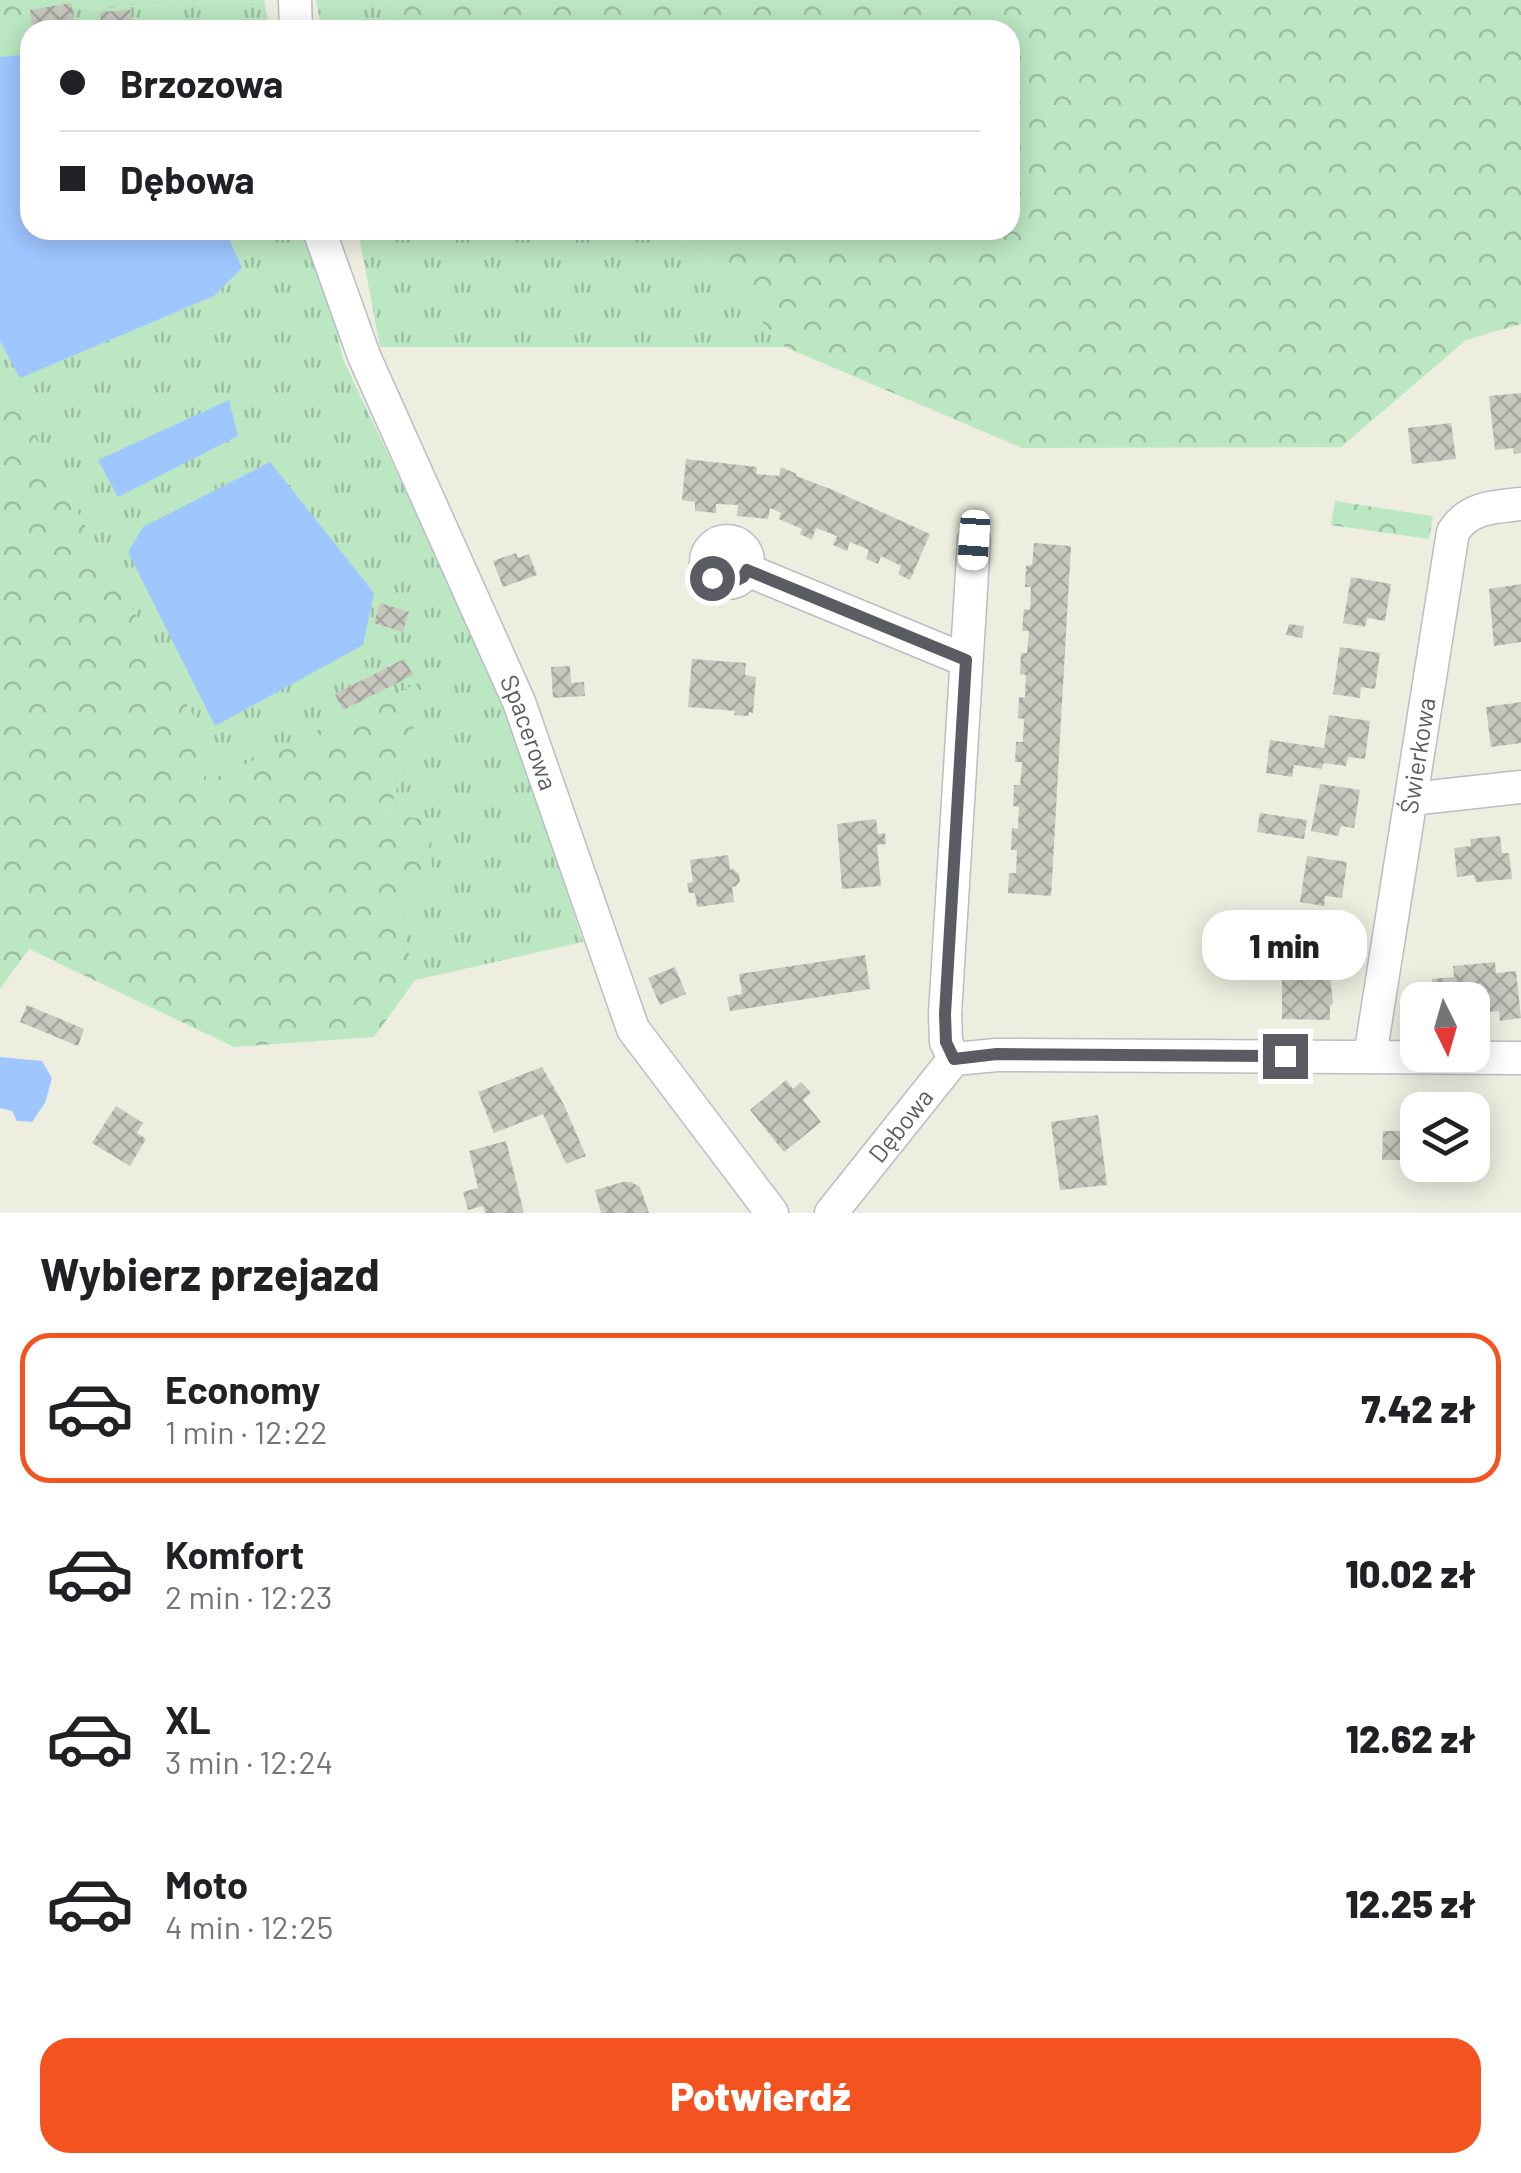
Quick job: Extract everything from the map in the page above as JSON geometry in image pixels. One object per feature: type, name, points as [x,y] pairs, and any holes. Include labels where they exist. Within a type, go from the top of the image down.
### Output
[{"type":"street","name":"Spacerowa","points":[[323,240],[364,356],[519,702],[632,1029],[772,1213]]},
{"type":"street","name":"Świerkowa","points":[[1372,1057],[1453,532],[1461,520],[1477,512],[1521,504]]},
{"type":"street","points":[[974,540],[945,1014],[946,1042],[954,1059],[997,1054],[1521,1058]]},
{"type":"street","points":[[750,571],[966,660]]},
{"type":"street","points":[[1411,799],[1521,787]]},
{"type":"street","name":"Dębowa","points":[[831,1213],[954,1059]]},
{"type":"green space","points":[[0,0],[264,0],[53,10],[0,28]]},
{"type":"green space","points":[[316,0],[389,0],[400,20],[320,20]]},
{"type":"green space","points":[[389,0],[1521,0],[1521,324],[1466,340],[1341,447],[1022,448],[785,347],[687,240],[1020,240],[1020,20],[400,20]]},
{"type":"green space","points":[[264,1],[268,20],[24,20],[53,10]]},
{"type":"green space","points":[[20,21],[20,240],[316,240],[343,359],[508,712],[583,942],[415,980],[397,903],[430,820],[389,816],[426,680],[207,783],[193,715],[0,376],[0,28]]},
{"type":"green space","points":[[360,240],[687,240],[785,347],[380,347]]},
{"type":"green space","points":[[0,376],[193,715],[207,782],[427,679],[389,815],[431,820],[432,881],[397,903],[415,980],[374,1037],[234,1047],[29,949],[0,989]]},
{"type":"green space","points":[[1335,501],[1433,516],[1429,539],[1331,525]]},
{"type":"water","points":[[20,55],[20,240],[229,240],[242,268],[214,296],[20,378],[0,341],[0,57]]},
{"type":"water","points":[[229,400],[238,436],[118,497],[98,460]]},
{"type":"water","points":[[270,462],[374,593],[363,645],[215,726],[128,552],[143,527]]},
{"type":"water","points":[[0,1057],[42,1061],[52,1078],[45,1103],[32,1122],[17,1121],[12,1111],[0,1108]]},
{"type":"building","points":[[71,3],[74,20],[32,20],[30,10]]},
{"type":"building","points":[[130,10],[131,20],[100,20],[100,12]]},
{"type":"building","points":[[1521,393],[1521,453],[1514,454],[1513,448],[1495,450],[1489,396]]},
{"type":"building","points":[[1451,423],[1456,459],[1412,464],[1408,428]]},
{"type":"building","points":[[686,459],[757,467],[756,474],[779,476],[781,467],[930,534],[910,580],[898,574],[901,566],[881,556],[878,564],[866,559],[869,550],[850,542],[847,551],[833,545],[837,536],[816,528],[812,540],[800,534],[802,529],[779,519],[781,513],[770,508],[768,519],[737,516],[738,505],[716,504],[716,513],[695,511],[695,502],[682,500]]},
{"type":"building","points":[[1034,543],[1071,546],[1051,896],[1008,893],[1009,873],[1016,873],[1017,850],[1011,850],[1012,828],[1018,829],[1019,807],[1013,806],[1014,785],[1020,785],[1022,762],[1015,762],[1016,742],[1023,742],[1024,719],[1018,718],[1019,697],[1025,698],[1026,675],[1020,674],[1021,653],[1027,653],[1029,631],[1022,631],[1024,609],[1030,610],[1031,587],[1025,587],[1026,566],[1032,565]]},
{"type":"building","points":[[516,553],[518,558],[529,554],[537,575],[503,587],[493,561]]},
{"type":"building","points":[[1351,577],[1391,584],[1385,621],[1367,618],[1365,627],[1343,623]]},
{"type":"building","points":[[1521,584],[1521,642],[1494,646],[1489,589]]},
{"type":"building","points":[[380,603],[409,612],[403,632],[374,623]]},
{"type":"building","points":[[1289,624],[1304,626],[1302,638],[1286,635]]},
{"type":"building","points":[[1340,647],[1380,653],[1375,689],[1361,687],[1360,698],[1333,694]]},
{"type":"building","points":[[404,659],[413,675],[343,710],[335,694]]},
{"type":"building","points":[[692,659],[746,663],[745,675],[756,677],[753,713],[734,715],[735,711],[688,707]]},
{"type":"building","points":[[570,666],[571,683],[584,682],[585,696],[553,698],[551,667]]},
{"type":"building","points":[[1521,702],[1521,743],[1491,747],[1486,707]]},
{"type":"building","points":[[1329,715],[1370,721],[1365,759],[1348,757],[1346,766],[1323,763],[1322,769],[1294,765],[1292,777],[1266,773],[1270,740],[1324,748]]},
{"type":"building","points":[[1320,784],[1360,790],[1354,828],[1341,826],[1338,836],[1311,831]]},
{"type":"building","points":[[1260,813],[1307,820],[1304,839],[1257,832]]},
{"type":"building","points":[[876,819],[878,834],[885,833],[886,844],[877,845],[881,886],[842,889],[837,824]]},
{"type":"building","points":[[1500,836],[1502,853],[1509,853],[1512,879],[1476,882],[1474,875],[1457,877],[1454,848],[1471,846],[1470,839]]},
{"type":"building","points":[[728,855],[730,870],[739,874],[740,881],[732,887],[734,902],[697,907],[695,893],[689,893],[687,883],[693,882],[690,860]]},
{"type":"building","points":[[1307,856],[1347,862],[1342,898],[1325,896],[1324,906],[1300,902]]},
{"type":"building","points":[[865,955],[870,989],[730,1011],[727,997],[742,994],[739,974]]},
{"type":"building","points":[[1495,962],[1496,973],[1516,971],[1521,1018],[1500,1021],[1499,1011],[1490,1012],[1490,982],[1432,982],[1454,977],[1453,966]]},
{"type":"building","points":[[675,967],[686,994],[660,1005],[648,978]]},
{"type":"building","points":[[1282,977],[1330,977],[1330,1020],[1282,1019]]},
{"type":"building","points":[[27,1005],[84,1029],[78,1046],[20,1022]]},
{"type":"building","points":[[542,1067],[586,1156],[566,1164],[543,1114],[494,1133],[478,1092]]},
{"type":"building","points":[[786,1080],[793,1089],[801,1082],[811,1093],[803,1100],[821,1122],[784,1152],[750,1110]]},
{"type":"building","points":[[116,1106],[143,1123],[137,1133],[146,1139],[130,1166],[92,1143]]},
{"type":"building","points":[[1098,1115],[1107,1185],[1060,1190],[1051,1122]]},
{"type":"building","points":[[1383,1131],[1400,1131],[1400,1160],[1382,1160]]},
{"type":"building","points":[[506,1141],[524,1213],[485,1213],[483,1206],[468,1210],[463,1192],[478,1188],[469,1151]]},
{"type":"building","points":[[623,1182],[640,1187],[649,1213],[601,1213],[595,1190]]},
{"type":"route","points":[[712,578],[728,584],[743,577],[747,570],[966,660],[945,1014],[946,1042],[954,1059],[997,1054],[1285,1056]]}]
